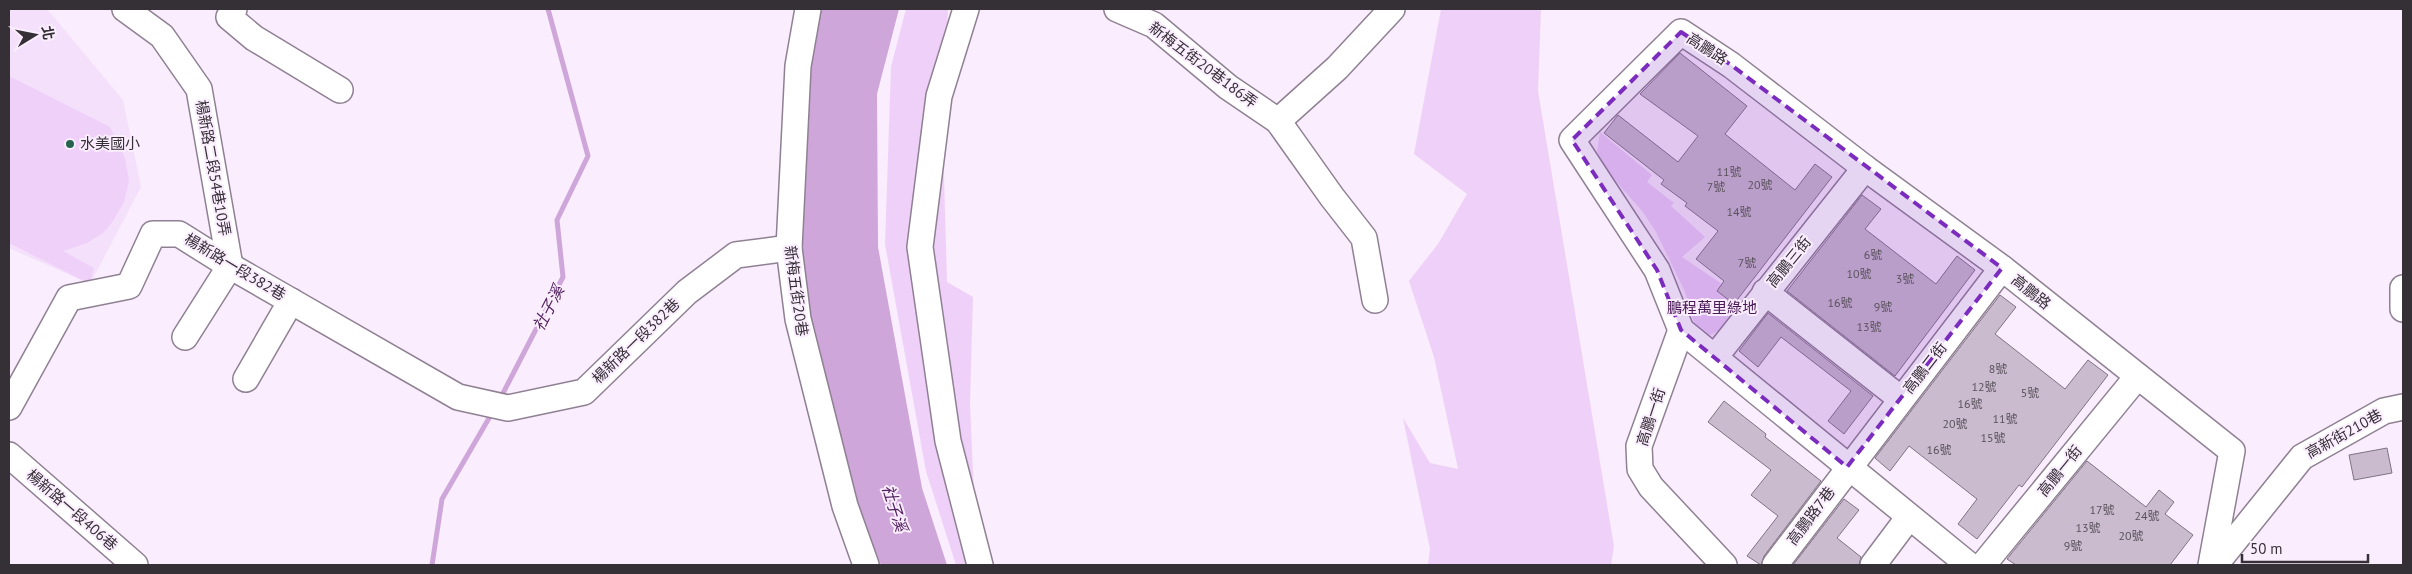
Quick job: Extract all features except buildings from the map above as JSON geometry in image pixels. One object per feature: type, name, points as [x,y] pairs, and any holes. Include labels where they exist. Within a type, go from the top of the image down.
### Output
[{"type":"street","name":"楊新路二段54巷10弄","points":[[126,9],[162,36],[199,90],[230,266]]},
{"type":"street","points":[[234,9],[229,17],[254,38],[340,90]]},
{"type":"street","name":"新梅五街20巷","points":[[808,9],[798,66],[788,248],[800,329],[845,506],[866,565]]},
{"type":"street","points":[[966,9],[939,96],[920,247],[948,441],[980,565]]},
{"type":"street","name":"新梅五街20巷186弄","points":[[1117,9],[1154,26],[1228,87],[1278,121]]},
{"type":"street","points":[[1375,300],[1364,238],[1332,197],[1278,121],[1337,68],[1392,9]]},
{"type":"street","name":"高鵬路","points":[[1969,565],[1681,330],[1657,270],[1572,140],[1680,32],[1731,65],[1865,168],[2002,268],[2232,451],[2213,565]]},
{"type":"street","name":"高鵬三街","points":[[1715,357],[1865,168]]},
{"type":"street","name":"楊新路一段382巷","points":[[9,407],[69,298],[129,286],[153,234],[179,234],[230,266],[458,397],[508,408],[584,392],[687,292],[736,255],[788,248]]},
{"type":"street","points":[[185,337],[230,266]]},
{"type":"street","name":"高鵬二街","points":[[1848,467],[2002,268]]},
{"type":"street","points":[[2403,288],[2403,309]]},
{"type":"street","points":[[1765,292],[1901,399]]},
{"type":"street","name":"楊新路一段382巷","points":[[246,379],[290,301]]},
{"type":"street","name":"高鵬一街","points":[[1681,330],[1639,446],[1640,469],[1651,488],[1724,565]]},
{"type":"street","name":"高鵬一街","points":[[1983,565],[2137,377]]},
{"type":"street","name":"高新街210巷","points":[[2213,565],[2302,457],[2384,411],[2403,407]]},
{"type":"street","name":"楊新路一段406巷","points":[[9,455],[135,565]]},
{"type":"street","name":"高鵬路7巷","points":[[1774,565],[1848,467]]},
{"type":"street","points":[[1873,565],[1909,517]]},
{"type":"highlighted area","points":[[1681,32],[1731,65],[2002,268],[1847,467],[1681,330],[1657,270],[1572,140]]},
{"type":"shaded area","name":"水美國小","points":[[9,9],[47,9],[123,100],[141,187],[90,284],[9,248]]},
{"type":"green space","points":[[906,9],[948,9],[943,143],[947,282],[973,297],[970,403],[977,565],[956,565],[926,471],[885,244],[891,67]]},
{"type":"green space","points":[[1441,9],[1541,9],[1538,91],[1614,546],[1611,565],[1428,565],[1430,549],[1403,418],[1430,463],[1458,469],[1434,357],[1409,281],[1438,244],[1467,194],[1414,154]]},
{"type":"green space","name":"水美國小","points":[[9,76],[110,127],[125,158],[129,181],[124,202],[113,221],[103,233],[87,243],[63,251],[94,268],[90,284],[9,243]]},
{"type":"green space","name":"鵬程萬里綠地","points":[[1600,132],[1652,175],[1647,182],[1674,203],[1671,206],[1705,237],[1682,257],[1722,284],[1739,307],[1732,319],[1714,333],[1701,338],[1693,320],[1685,292],[1656,232],[1643,212],[1605,169],[1597,151]]},
{"type":"water","points":[[821,9],[899,9],[877,94],[878,247],[922,488],[947,565],[881,565],[854,499],[809,314],[798,241],[806,71]]},
{"type":"waterway","name":"社子溪","points":[[500,399],[563,277],[557,220],[588,156],[548,9]]},
{"type":"waterway","name":"社子溪","points":[[432,565],[442,499],[492,413]]},
{"type":"place","name":"水美國小","points":[[70,144]]}]
